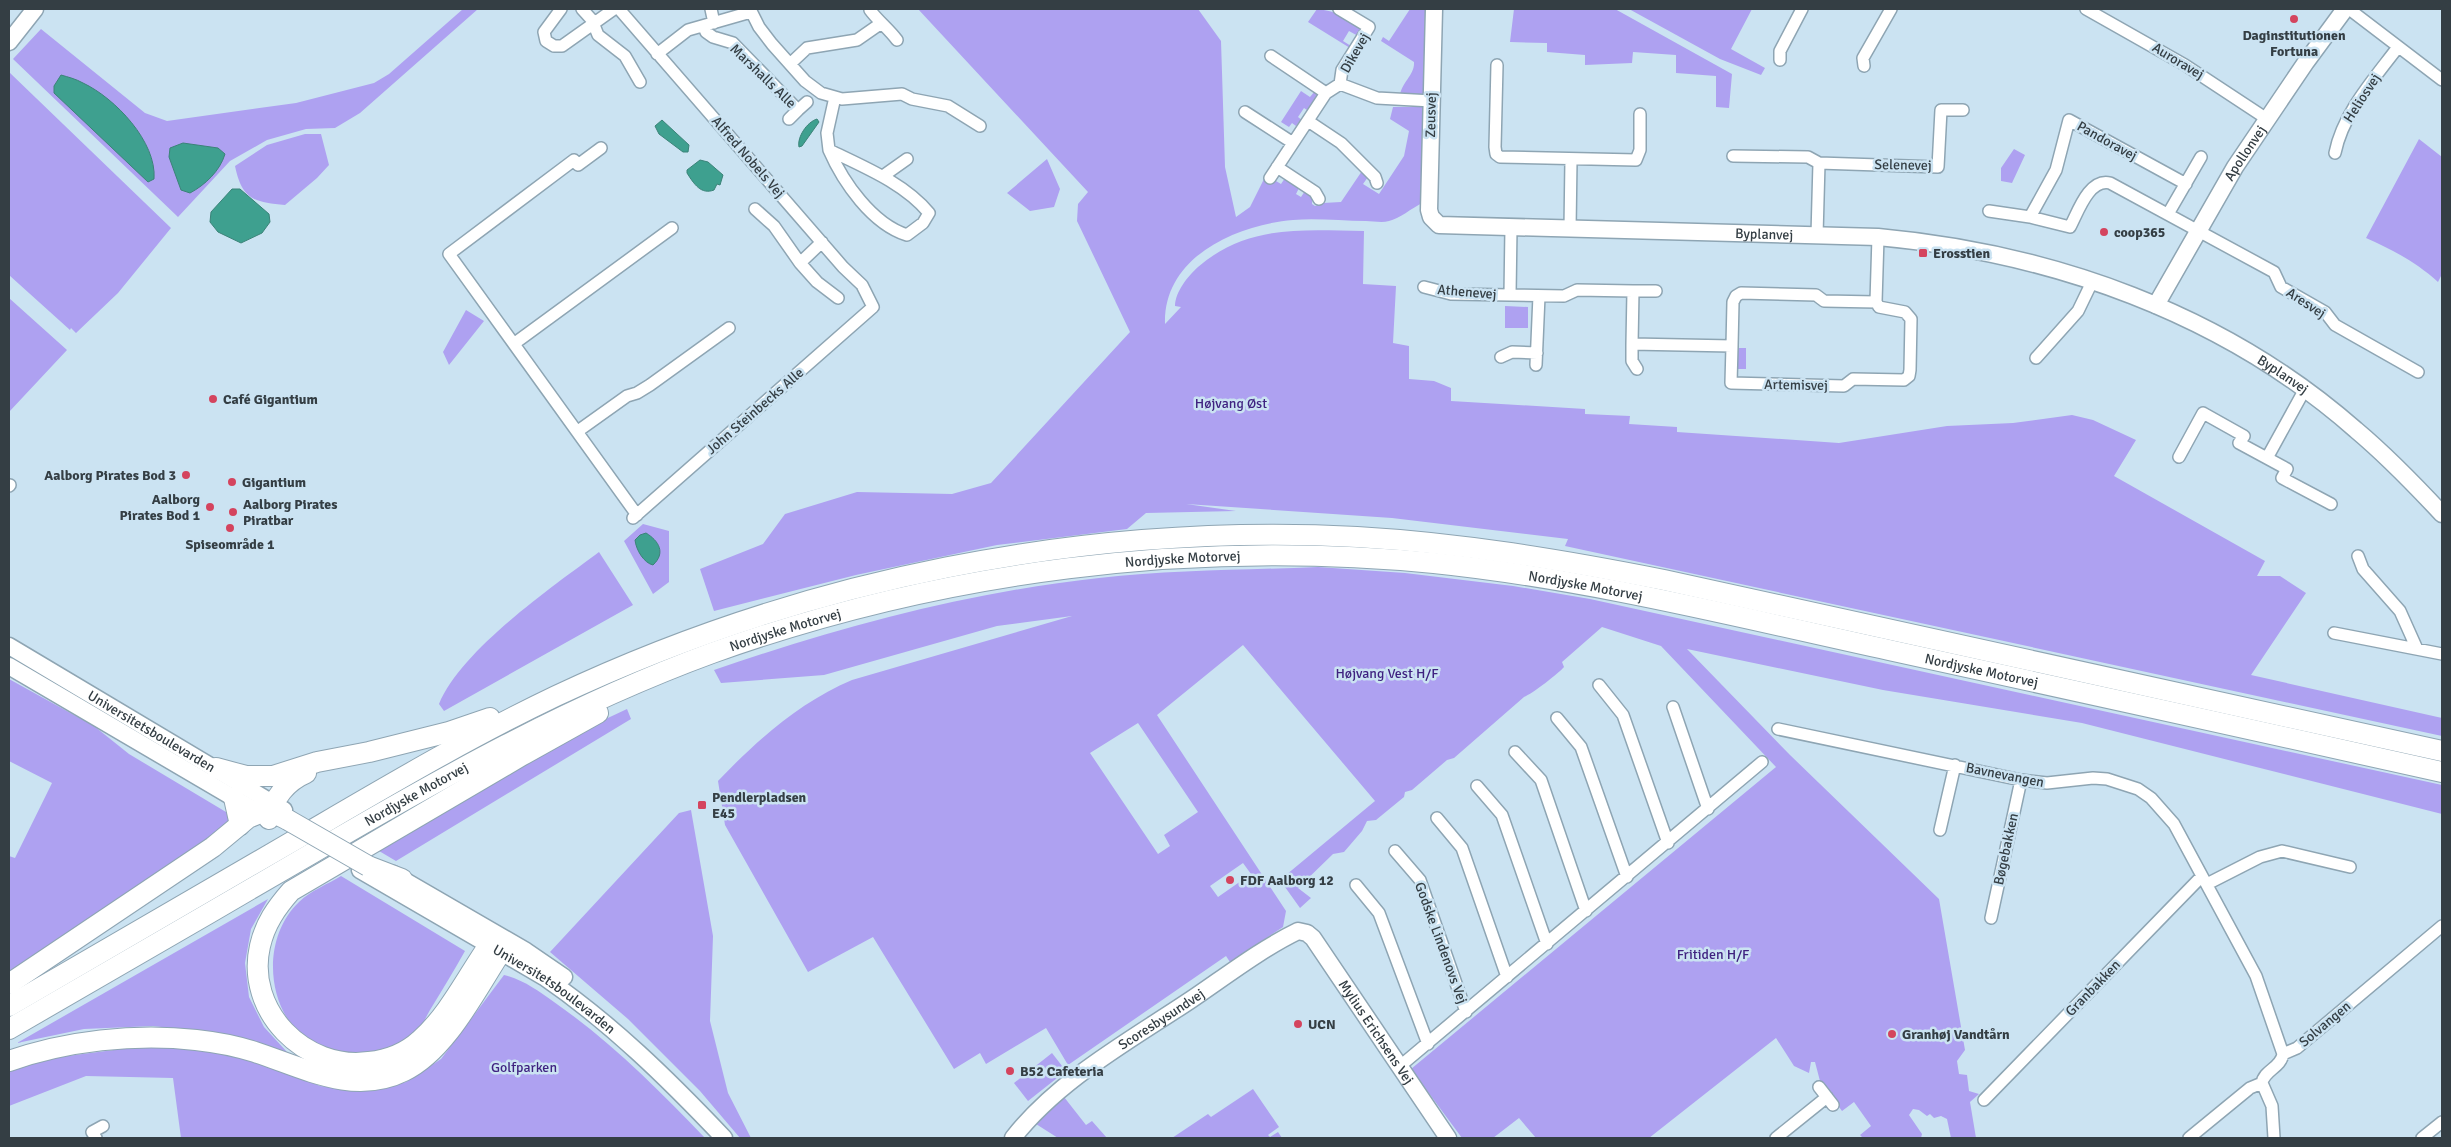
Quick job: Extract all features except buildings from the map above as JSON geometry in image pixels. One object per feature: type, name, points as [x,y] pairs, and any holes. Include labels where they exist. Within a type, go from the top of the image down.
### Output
[{"type":"highway","name":"Nordjyske Motorvej","points":[[9,1006],[453,749],[534,707],[611,672],[690,640],[784,608],[886,580],[998,558],[1102,544],[1187,538],[1356,537],[1461,546],[1610,569],[2442,751]]},
{"type":"highway","name":"Nordjyske Motorvej","points":[[9,1030],[394,805],[514,739],[611,693],[709,654],[774,632],[869,606],[973,583],[1106,564],[1234,556],[1376,558],[1504,572],[1595,587],[1699,608],[2442,772]]},
{"type":"highway","points":[[495,948],[435,1025],[420,1041],[395,1056],[381,1061],[359,1064],[338,1062],[316,1055],[298,1044],[287,1034],[269,1011],[261,991],[258,969],[259,947],[266,926],[276,907],[291,891],[588,718],[649,687],[710,663],[793,636],[973,583]]},
{"type":"highway","points":[[216,768],[246,776],[267,778],[317,762],[336,760],[449,732],[611,672]]},
{"type":"highway","points":[[276,815],[285,788],[298,776],[336,760]]},
{"type":"highway","points":[[234,798],[240,825]]},
{"type":"highway","points":[[9,984],[213,847],[240,825],[276,815],[367,866],[402,879]]},
{"type":"highway","points":[[9,1061],[92,1042],[167,1038],[196,1040],[252,1051],[328,1078],[352,1082],[386,1078],[405,1071],[425,1057],[437,1045],[495,948]]},
{"type":"street","points":[[561,9],[544,32],[544,37],[550,45],[562,46],[614,9]]},
{"type":"street","points":[[582,9],[592,20],[592,25],[598,35],[625,56],[640,82]]},
{"type":"street","name":"Alfred Nobels Vej","points":[[619,9],[862,286],[873,307]]},
{"type":"street","points":[[709,24],[711,9]]},
{"type":"street","name":"Dikevej","points":[[1270,178],[1326,93],[1340,84],[1342,70],[1369,27],[1339,9]]},
{"type":"street","name":"Zeusvej","points":[[1433,220],[1429,210],[1434,9]]},
{"type":"street","points":[[1780,60],[1780,51],[1802,9]]},
{"type":"street","points":[[1864,66],[1863,58],[1891,9]]},
{"type":"street","name":"Auroravej","points":[[2086,9],[2185,64],[2267,119]]},
{"type":"street","name":"Apollonvej","points":[[2156,305],[2235,167],[2345,9]]},
{"type":"street","points":[[2350,9],[2442,80]]},
{"type":"street","points":[[9,29],[30,10]]},
{"type":"street","points":[[9,42],[30,10]]},
{"type":"street","points":[[870,10],[880,24],[888,28],[897,40]]},
{"type":"street","name":"Marshalls Alle","points":[[657,54],[688,30],[750,11],[759,27],[790,64],[815,89],[835,97],[853,98],[902,94],[912,99],[948,106],[980,126]]},
{"type":"street","name":"Marshalls Alle","points":[[709,24],[706,32],[713,37],[733,43],[798,110]]},
{"type":"street","name":"Marshalls Alle","points":[[790,64],[807,48],[857,40],[880,24]]},
{"type":"street","name":"Heliosvej","points":[[2335,153],[2338,135],[2398,47]]},
{"type":"street","points":[[1271,56],[1326,93]]},
{"type":"street","points":[[1497,65],[1496,154],[1507,159],[1636,160],[1640,150],[1640,114]]},
{"type":"street","name":"Dikevej","points":[[1340,84],[1377,98],[1432,101]]},
{"type":"street","points":[[829,150],[883,176],[921,204],[929,214],[923,223],[907,235],[863,206],[858,194],[838,170],[829,150],[827,133],[835,97]]},
{"type":"street","name":"Marshalls Alle","points":[[788,119],[807,102]]},
{"type":"street","name":"Selenevej","points":[[1733,156],[1808,157],[1819,164],[1938,167],[1941,110],[1962,110]]},
{"type":"street","points":[[1245,112],[1293,143]]},
{"type":"street","name":"Pandoravej","points":[[2030,217],[2056,170],[2069,120],[2186,184]]},
{"type":"street","points":[[1308,121],[1350,150],[1375,177],[1377,183]]},
{"type":"street","name":"John Steinbecks Alle","points":[[601,148],[578,165],[574,160],[449,254],[578,431],[635,516],[873,307]]},
{"type":"street","points":[[2168,214],[2202,157]]},
{"type":"street","points":[[883,176],[907,158]]},
{"type":"street","points":[[1570,229],[1571,160]]},
{"type":"street","points":[[1817,235],[1819,164]]},
{"type":"street","points":[[1278,167],[1316,192],[1318,199]]},
{"type":"street","points":[[1989,211],[2030,217],[2070,227],[2093,187],[2104,182],[2198,230]]},
{"type":"street","points":[[755,209],[774,226],[800,263],[817,282],[838,298]]},
{"type":"street","name":"Byplanvej","points":[[1433,220],[1442,226],[1878,237],[1930,242],[2007,255],[2094,280],[2209,329],[2258,358],[2305,390],[2355,428],[2403,473],[2442,514]]},
{"type":"street","points":[[515,343],[672,228]]},
{"type":"street","name":"Athenevej","points":[[1510,295],[1511,228]]},
{"type":"street","name":"Aresvej","points":[[2198,230],[2274,272],[2281,287],[2325,312],[2335,325],[2418,372]]},
{"type":"street","points":[[1876,302],[1878,237]]},
{"type":"street","points":[[800,263],[822,242]]},
{"type":"street","points":[[2036,358],[2078,311],[2094,280]]},
{"type":"street","name":"Athenevej","points":[[1424,288],[1451,294],[1540,296],[1564,296],[1578,290],[1656,291]]},
{"type":"street","points":[[1633,291],[1632,361],[1637,369]]},
{"type":"street","name":"Artemisvej","points":[[1741,293],[1816,295],[1824,302],[1876,302],[1879,308],[1905,312],[1911,319],[1910,370],[1909,376],[1904,380],[1853,379],[1844,386],[1727,384],[1732,346],[1733,302],[1736,296],[1741,293]]},
{"type":"street","points":[[1500,357],[1512,352],[1537,359],[1540,296]]},
{"type":"street","points":[[578,431],[627,396],[638,393],[728,328]]},
{"type":"street","points":[[1632,344],[1732,346]]},
{"type":"street","points":[[2267,458],[2305,390]]},
{"type":"street","points":[[2179,457],[2203,414],[2244,436],[2239,443],[2287,469],[2282,478],[2331,504]]},
{"type":"street","points":[[2358,556],[2363,569],[2400,612],[2417,649]]},
{"type":"street","points":[[2334,633],[2442,654]]},
{"type":"street","name":"Universitetsboulevarden","points":[[9,646],[216,768],[276,815]]},
{"type":"street","name":"Universitetsboulevarden","points":[[9,666],[234,798],[276,815]]},
{"type":"street","points":[[1599,685],[1623,715],[1668,843]]},
{"type":"street","points":[[1673,707],[1708,809]]},
{"type":"street","points":[[1558,718],[1581,747],[1627,876]]},
{"type":"street","name":"Bavnevangen","points":[[1778,729],[2021,780],[2047,784],[2093,778],[2107,779],[2138,789],[2151,798],[2174,824],[2256,976],[2283,1054]]},
{"type":"street","points":[[1515,752],[1541,780],[1586,911]]},
{"type":"street","name":"Godske Lindenovs Vej","points":[[1399,1067],[1668,843],[1762,762]]},
{"type":"street","points":[[1940,830],[1955,765]]},
{"type":"street","name":"Bøgebakken","points":[[1991,918],[2021,780]]},
{"type":"street","points":[[1477,786],[1502,815],[1547,944]]},
{"type":"street","points":[[1437,818],[1462,848],[1507,977]]},
{"type":"street","name":"Granbakken","points":[[1984,1100],[2204,880],[2260,856],[2282,850],[2350,867]]},
{"type":"street","name":"Godske Lindenovs Vej","points":[[1396,851],[1420,880],[1466,1012]]},
{"type":"street","name":"Universitetsboulevarden","points":[[367,866],[495,948],[544,976],[596,1015],[669,1081],[724,1138]]},
{"type":"street","name":"Universitetsboulevarden","points":[[402,879],[526,951],[576,986],[637,1039],[731,1138]]},
{"type":"street","points":[[1356,885],[1379,912],[1428,1044]]},
{"type":"street","name":"Solvangen","points":[[2189,1138],[2250,1088],[2262,1083],[2264,1076],[2279,1064],[2283,1054],[2297,1048],[2442,926]]},
{"type":"street","name":"Mylius Erichsens Vej","points":[[1298,931],[1307,933],[1313,938],[1448,1138]]},
{"type":"street","name":"Scoresbysundvej","points":[[1013,1138],[1030,1116],[1052,1096],[1148,1028],[1298,931]]},
{"type":"street","points":[[2262,1083],[2272,1106],[2274,1138]]},
{"type":"street","points":[[1776,1138],[1830,1101],[1819,1087]]},
{"type":"street","points":[[2422,1138],[2442,1122]]},
{"type":"street","points":[[96,1138],[92,1132],[104,1126]]},
{"type":"green space","points":[[463,9],[478,9],[360,113],[335,128],[306,129],[267,140],[230,161],[178,217],[13,59],[41,29],[145,113],[167,121],[296,103],[374,83],[389,74]]},
{"type":"green space","name":"Højvang Øst","points":[[918,9],[1198,9],[1221,41],[1225,167],[1236,217],[1250,207],[1266,175],[1281,184],[1285,178],[1299,188],[1296,194],[1301,197],[1305,191],[1312,196],[1312,204],[1315,206],[1323,203],[1341,202],[1362,171],[1368,177],[1363,184],[1379,194],[1404,156],[1409,131],[1390,119],[1393,107],[1424,107],[1422,203],[1397,218],[1386,222],[1320,219],[1293,220],[1271,223],[1227,237],[1207,249],[1190,263],[1176,280],[1168,300],[1165,324],[1181,307],[1175,306],[1177,295],[1190,275],[1217,253],[1236,243],[1276,232],[1319,230],[1364,231],[1363,284],[1396,286],[1393,343],[1409,346],[1409,379],[1434,381],[1451,388],[1451,401],[1585,409],[1585,414],[1630,416],[1629,424],[1677,427],[1677,432],[1839,443],[1947,426],[2013,423],[2072,415],[2093,420],[2136,440],[2114,476],[2265,561],[2257,576],[2280,576],[2306,593],[2251,675],[2442,718],[2442,736],[1565,546],[1568,539],[1392,518],[1186,504],[1236,511],[1146,513],[1127,529],[997,545],[856,575],[714,611],[700,569],[763,544],[785,514],[857,492],[952,494],[991,483],[1130,332],[1077,221],[1078,204],[1088,192]]},
{"type":"green space","points":[[1317,9],[1341,15],[1361,28],[1358,36],[1349,31],[1343,41],[1351,46],[1350,48],[1308,22]]},
{"type":"green space","points":[[1410,9],[1425,9],[1424,97],[1400,96],[1414,67],[1414,62],[1381,41],[1383,37],[1389,41]]},
{"type":"green space","points":[[1514,9],[1615,9],[1732,74],[1729,108],[1716,107],[1716,76],[1676,73],[1676,55],[1633,52],[1632,63],[1585,65],[1585,55],[1547,52],[1547,43],[1510,42]]},
{"type":"green space","points":[[1629,9],[1752,9],[1731,49],[1765,68],[1761,75],[1720,59]]},
{"type":"green space","points":[[9,72],[171,228],[118,293],[76,333],[71,328],[70,330],[9,275]]},
{"type":"green space","points":[[1301,91],[1310,97],[1315,91],[1319,96],[1310,112],[1304,108],[1298,117],[1303,121],[1301,124],[1299,122],[1296,126],[1292,123],[1289,127],[1281,122]]},
{"type":"green space","points":[[305,134],[321,134],[329,165],[317,178],[285,205],[257,200],[245,192],[241,186],[235,166],[267,145]]},
{"type":"green space","points":[[2419,139],[2442,157],[2442,274],[2438,282],[2404,257],[2366,238]]},
{"type":"green space","points":[[2014,149],[2025,155],[2012,183],[2001,181],[2001,168]]},
{"type":"green space","points":[[1047,159],[1060,189],[1054,207],[1030,211],[1007,193]]},
{"type":"green space","points":[[9,298],[67,350],[9,412]]},
{"type":"green space","points":[[1505,306],[1528,307],[1528,328],[1505,328]]},
{"type":"green space","points":[[466,310],[484,321],[449,365],[443,352]]},
{"type":"green space","points":[[1737,348],[1746,348],[1746,369],[1737,369]]},
{"type":"green space","points":[[643,524],[669,531],[669,582],[653,594],[624,541]]},
{"type":"green space","points":[[599,552],[633,605],[444,711],[439,704],[450,683],[487,641],[534,601]]},
{"type":"green space","points":[[1318,567],[1405,573],[1513,586],[1590,599],[2442,785],[2442,814],[2082,723],[1883,690],[1687,649],[1790,755],[1939,899],[1965,1050],[1957,1061],[1959,1074],[1967,1075],[1969,1091],[1979,1094],[1970,1102],[1976,1138],[1951,1138],[1947,1119],[1941,1116],[1934,1118],[1930,1114],[1927,1116],[1919,1110],[1913,1109],[1909,1115],[1922,1134],[1921,1138],[1863,1138],[1860,1135],[1871,1126],[1854,1102],[1842,1111],[1820,1081],[1815,1062],[1811,1062],[1809,1073],[1794,1066],[1776,1038],[1649,1138],[1536,1138],[1519,1118],[1493,1138],[1462,1138],[1411,1069],[1776,767],[1661,646],[1602,627],[1562,662],[1564,667],[1557,674],[1524,697],[1454,758],[1447,760],[1412,790],[1405,792],[1404,797],[1376,820],[1367,821],[1362,831],[1344,852],[1333,854],[1298,888],[1311,898],[1300,908],[1280,880],[1375,801],[1243,645],[1157,715],[1286,911],[1283,927],[1230,962],[1226,956],[1068,1065],[1046,1028],[986,1064],[980,1053],[954,1069],[873,937],[808,972],[725,825],[718,781],[780,723],[815,699],[852,680],[1072,616],[997,626],[824,675],[721,683],[714,670],[808,639],[904,613],[1001,592],[1126,575]],"holes":[[[1138,723],[1198,812],[1164,835],[1170,846],[1158,854],[1090,753]],[[1243,863],[1251,874],[1218,897],[1210,886]]]},
{"type":"green space","points":[[9,679],[94,726],[129,754],[226,812],[230,820],[225,828],[9,976],[9,856],[15,858],[52,783],[9,761]]},
{"type":"green space","points":[[627,709],[631,719],[396,861],[374,848],[595,724]]},
{"type":"green space","points":[[691,810],[713,936],[710,1021],[728,1093],[751,1138],[740,1138],[700,1091],[628,1019],[550,952],[679,813]]},
{"type":"green space","points":[[341,876],[465,951],[418,1030],[404,1042],[375,1053],[343,1054],[313,1044],[301,1035],[289,1021],[280,1005],[275,987],[273,969],[274,950],[279,932],[287,916],[303,898]]},
{"type":"green space","points":[[268,899],[251,929],[245,963],[249,997],[264,1027],[287,1052],[221,1034],[153,1026],[84,1029],[17,1043]]},
{"type":"green space","name":"Golfparken","points":[[504,975],[536,990],[595,1033],[651,1084],[705,1138],[181,1138],[173,1078],[86,1076],[9,1106],[9,1071],[52,1058],[129,1048],[183,1046],[257,1060],[320,1086],[371,1091],[406,1082],[441,1059]]},
{"type":"green space","points":[[1052,1053],[1066,1071],[1028,1101],[1014,1083]]},
{"type":"green space","points":[[1253,1089],[1279,1127],[1268,1135],[1270,1137],[1278,1132],[1282,1138],[1172,1138],[1208,1114],[1211,1117]]},
{"type":"green space","points":[[1064,1097],[1086,1125],[1092,1121],[1107,1138],[1058,1138],[1036,1124]]},
{"type":"shaded area","points":[[61,75],[78,80],[95,90],[108,99],[132,123],[149,150],[154,179],[148,182],[54,93],[54,86]]},
{"type":"shaded area","points":[[817,119],[819,122],[802,146],[799,147],[804,130]]},
{"type":"shaded area","points":[[662,120],[689,145],[688,152],[683,152],[659,134],[655,126]]},
{"type":"shaded area","points":[[183,143],[218,148],[225,154],[220,166],[211,177],[190,193],[181,190],[169,157],[170,148]]},
{"type":"shaded area","points":[[700,160],[708,162],[723,175],[720,185],[717,184],[714,190],[705,191],[698,188],[687,173],[687,170]]},
{"type":"shaded area","points":[[232,189],[240,189],[269,214],[270,222],[262,233],[241,243],[218,232],[210,222],[211,212]]},
{"type":"shaded area","points":[[646,533],[657,543],[660,552],[657,561],[653,565],[644,559],[639,552],[635,540],[640,535]]},
{"type":"place","name":"Daginstitutionen Fortuna","points":[[2294,19]]},
{"type":"place","name":"coop365","points":[[2104,232]]},
{"type":"place","name":"Erosstien","points":[[1923,253]]},
{"type":"place","name":"Café Gigantium","points":[[213,399]]},
{"type":"place","name":"Aalborg Pirates Bod 3","points":[[186,475]]},
{"type":"place","name":"Gigantium","points":[[232,482]]},
{"type":"place","name":"Aalborg Pirates Bod 1","points":[[210,507]]},
{"type":"place","name":"Aalborg Pirates Piratbar","points":[[233,512]]},
{"type":"place","name":"Spiseområde 1","points":[[230,528]]},
{"type":"place","name":"Pendlerpladsen E45","points":[[702,805]]},
{"type":"place","name":"FDF Aalborg 12","points":[[1230,880]]},
{"type":"place","name":"UCN","points":[[1298,1024]]},
{"type":"place","name":"Granhøj Vandtårn","points":[[1892,1034]]},
{"type":"place","name":"B52 Cafeteria","points":[[1010,1071]]},
{"type":"park label","name":"Højvang Vest H/F","points":[[1387,673]]},
{"type":"park label","name":"Fritiden H/F","points":[[1713,954]]}]
